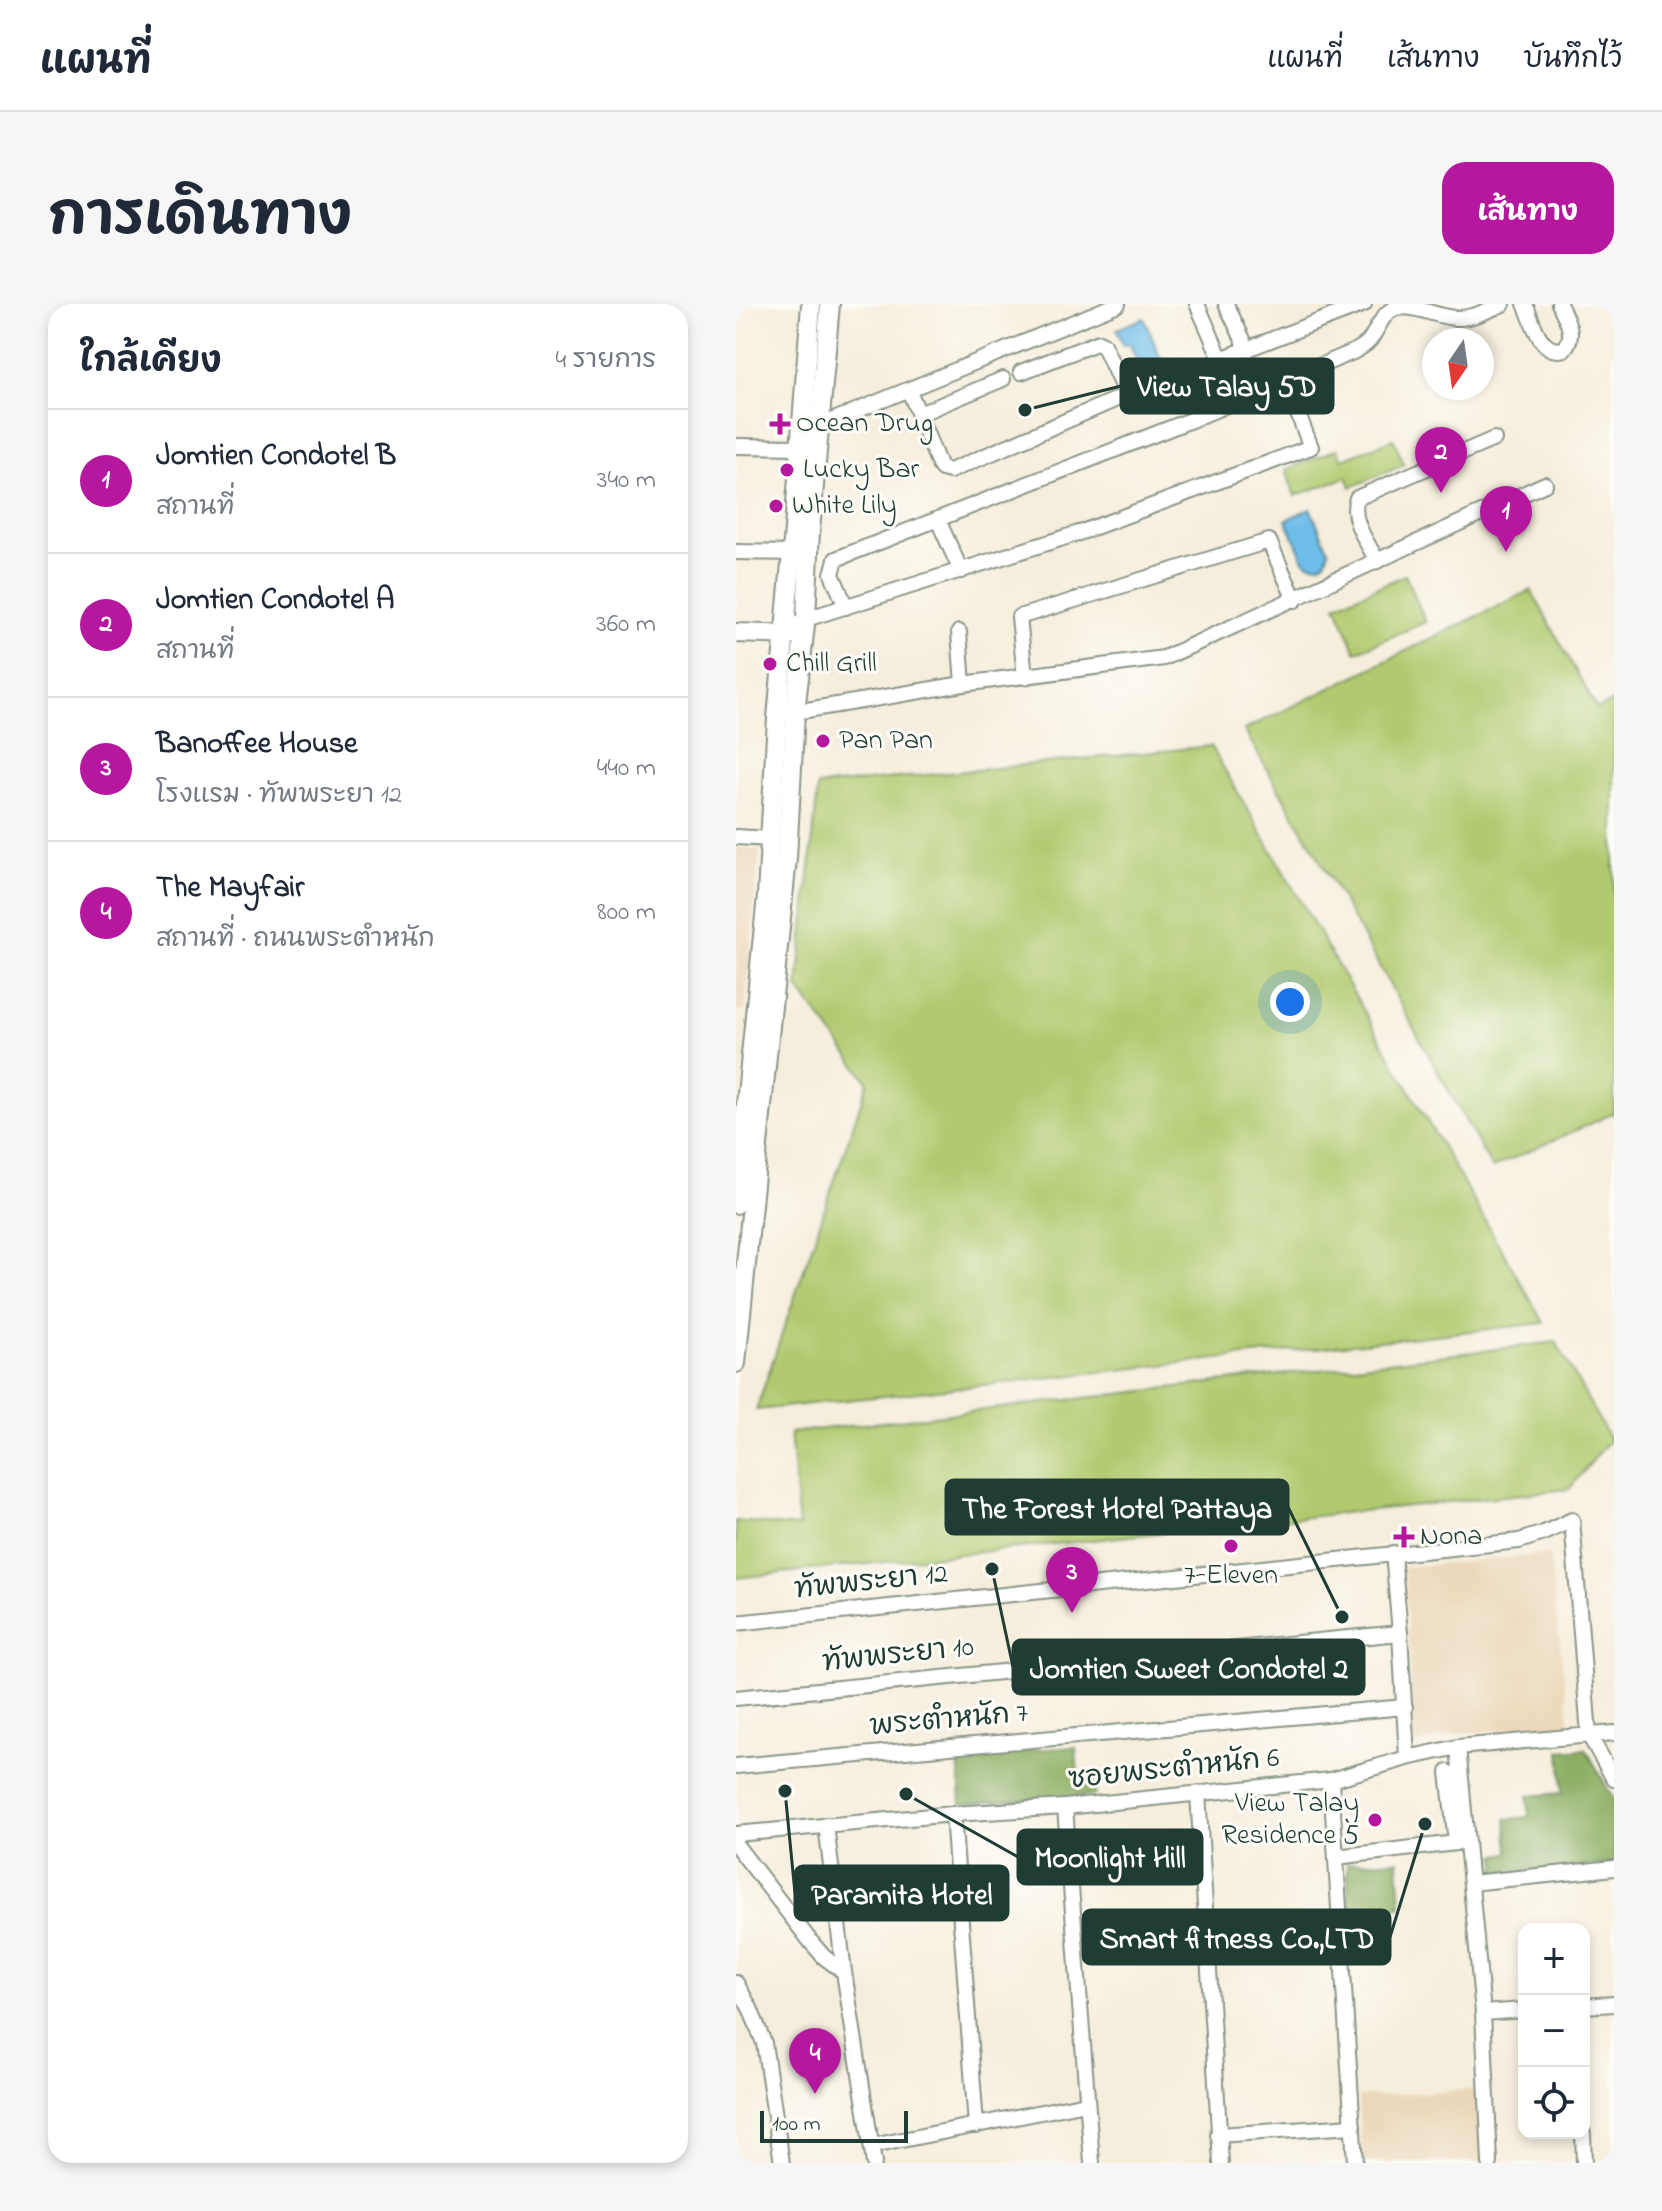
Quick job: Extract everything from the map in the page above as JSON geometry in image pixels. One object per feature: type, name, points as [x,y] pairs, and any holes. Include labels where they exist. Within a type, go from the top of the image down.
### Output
[{"type":"main road","points":[[736,1204],[767,896],[811,304]]},
{"type":"main road","points":[[736,1363],[742,1252],[787,858],[795,712],[805,626],[830,304]]},
{"type":"main road","points":[[736,621],[785,629]]},
{"type":"main road","points":[[736,633],[805,626]]},
{"type":"street","points":[[819,426],[1118,304]]},
{"type":"street","points":[[1197,304],[1221,359]]},
{"type":"street","points":[[1226,304],[1248,350]]},
{"type":"street","points":[[909,390],[939,465],[950,471],[1126,395],[1174,381],[1221,359],[1364,304]]},
{"type":"street","points":[[846,607],[832,574],[836,559],[1285,381],[1365,345],[1387,313],[1400,306],[1456,318],[1503,304]]},
{"type":"street","points":[[1525,304],[1543,344],[1556,351],[1564,349],[1571,337],[1559,304]]},
{"type":"street","points":[[1021,372],[1099,342],[1103,344],[1126,395]]},
{"type":"street","points":[[919,414],[1003,379]]},
{"type":"street","points":[[805,626],[846,607],[1079,533],[1311,447],[1285,381]]},
{"type":"street","points":[[1377,561],[1357,521],[1357,498],[1494,439]]},
{"type":"street","points":[[736,446],[800,447]]},
{"type":"street","points":[[795,712],[963,684],[1164,658],[1545,484]]},
{"type":"street","points":[[938,520],[961,571]]},
{"type":"street","points":[[1025,677],[1019,617],[1269,541],[1295,600]]},
{"type":"street","points":[[736,552],[792,553]]},
{"type":"street","points":[[959,632],[963,684]]},
{"type":"street","points":[[736,837],[771,839]]},
{"type":"street","name":"ทัพพระยา 12","points":[[736,1623],[1519,1541],[1572,1520],[1589,1735]]},
{"type":"street","points":[[1393,1553],[1407,1758]]},
{"type":"street","name":"ทัพพระยา 10","points":[[736,1698],[1400,1633]]},
{"type":"street","name":"พระตำหนัก 7","points":[[736,1766],[1405,1707]]},
{"type":"street","name":"ซอยพระตำหนัก 6","points":[[736,1834],[1065,1807],[1331,1780],[1458,1747],[1614,1733]]},
{"type":"street","points":[[1589,1735],[1614,1779]]},
{"type":"street","points":[[1458,1747],[1483,2013],[1490,2163]]},
{"type":"street","points":[[1336,1857],[1456,1843],[1448,1772]]},
{"type":"street","points":[[1331,1780],[1355,2163]]},
{"type":"street","points":[[1198,1794],[1221,2163]]},
{"type":"street","points":[[1065,1807],[1092,2163]]},
{"type":"street","points":[[953,1814],[976,2126]]},
{"type":"street","points":[[826,1825],[844,1972],[874,2163]]},
{"type":"street","points":[[736,1845],[811,1942],[844,1972]]},
{"type":"street","points":[[1471,1883],[1614,1868]]},
{"type":"street","points":[[736,1983],[764,2043],[782,2163]]},
{"type":"street","points":[[1590,2006],[1614,2004]]},
{"type":"street","points":[[1483,2013],[1518,2010]]},
{"type":"street","points":[[872,2146],[1086,2103]]},
{"type":"street","points":[[1218,2135],[1353,2126]]},
{"type":"street","points":[[1583,2139],[1584,2163]]},
{"type":"shaded area","points":[[736,848],[760,849],[745,1012],[736,1011]]},
{"type":"shaded area","points":[[1549,1554],[1570,1724],[1452,1734],[1414,1745],[1404,1567]]},
{"type":"shaded area","points":[[1483,2089],[1488,2163],[1363,2163],[1358,2097]]},
{"type":"green space","points":[[1394,439],[1404,465],[1351,487],[1347,477],[1295,496],[1286,470],[1337,449],[1342,459]]},
{"type":"green space","points":[[1405,575],[1426,622],[1356,652],[1336,605]]},
{"type":"green space","points":[[1531,590],[1597,709],[1614,701],[1614,1113],[1492,1168],[1244,730]]},
{"type":"green space","points":[[1211,746],[1544,1323],[756,1410],[868,1082],[798,988],[818,786]]},
{"type":"green space","points":[[1556,1342],[1610,1440],[1569,1489],[736,1578],[736,1521],[799,1527],[790,1433]]},
{"type":"green space","points":[[1076,1747],[1078,1774],[1094,1774],[1095,1795],[961,1804],[958,1755]]},
{"type":"green space","points":[[1586,1749],[1614,1800],[1614,1864],[1497,1873],[1496,1855],[1509,1853],[1506,1819],[1529,1817],[1528,1796],[1563,1793],[1560,1751]]},
{"type":"green space","points":[[1398,1860],[1401,1907],[1349,1911],[1347,1863]]},
{"type":"water","points":[[1144,318],[1162,362],[1141,371],[1130,344],[1123,345],[1117,329]]},
{"type":"water","points":[[1310,508],[1329,551],[1325,562],[1319,565],[1307,563],[1303,558],[1286,520]]},
{"type":"place","name":"View Talay 5D","points":[[1025,410]]},
{"type":"place","name":"Ocean Drug","points":[[780,424]]},
{"type":"place","name":"Lucky Bar","points":[[787,470]]},
{"type":"place","name":"Jomtien Condotel A","points":[[1441,493]]},
{"type":"place","name":"White Lily","points":[[776,506]]},
{"type":"place","name":"Jomtien Condotel B","points":[[1506,552]]},
{"type":"place","name":"Chill Grill","points":[[770,664]]},
{"type":"place","name":"Pan Pan","points":[[823,741]]},
{"type":"place","name":"Nona","points":[[1404,1537]]},
{"type":"place","name":"7-Eleven","points":[[1231,1546]]},
{"type":"place","name":"Jomtien Sweet Condotel 2","points":[[992,1569]]},
{"type":"place","name":"Banoffee House","points":[[1072,1613]]},
{"type":"place","name":"The Forest Hotel Pattaya","points":[[1342,1617]]},
{"type":"place","name":"Paramita Hotel","points":[[785,1791]]},
{"type":"place","name":"Moonlight Hill","points":[[906,1794]]},
{"type":"place","name":"View Talay Residence 5","points":[[1375,1820]]},
{"type":"place","name":"Smart fitness Co.,LTD","points":[[1425,1824]]},
{"type":"place","name":"The Mayfair","points":[[815,2094]]}]
